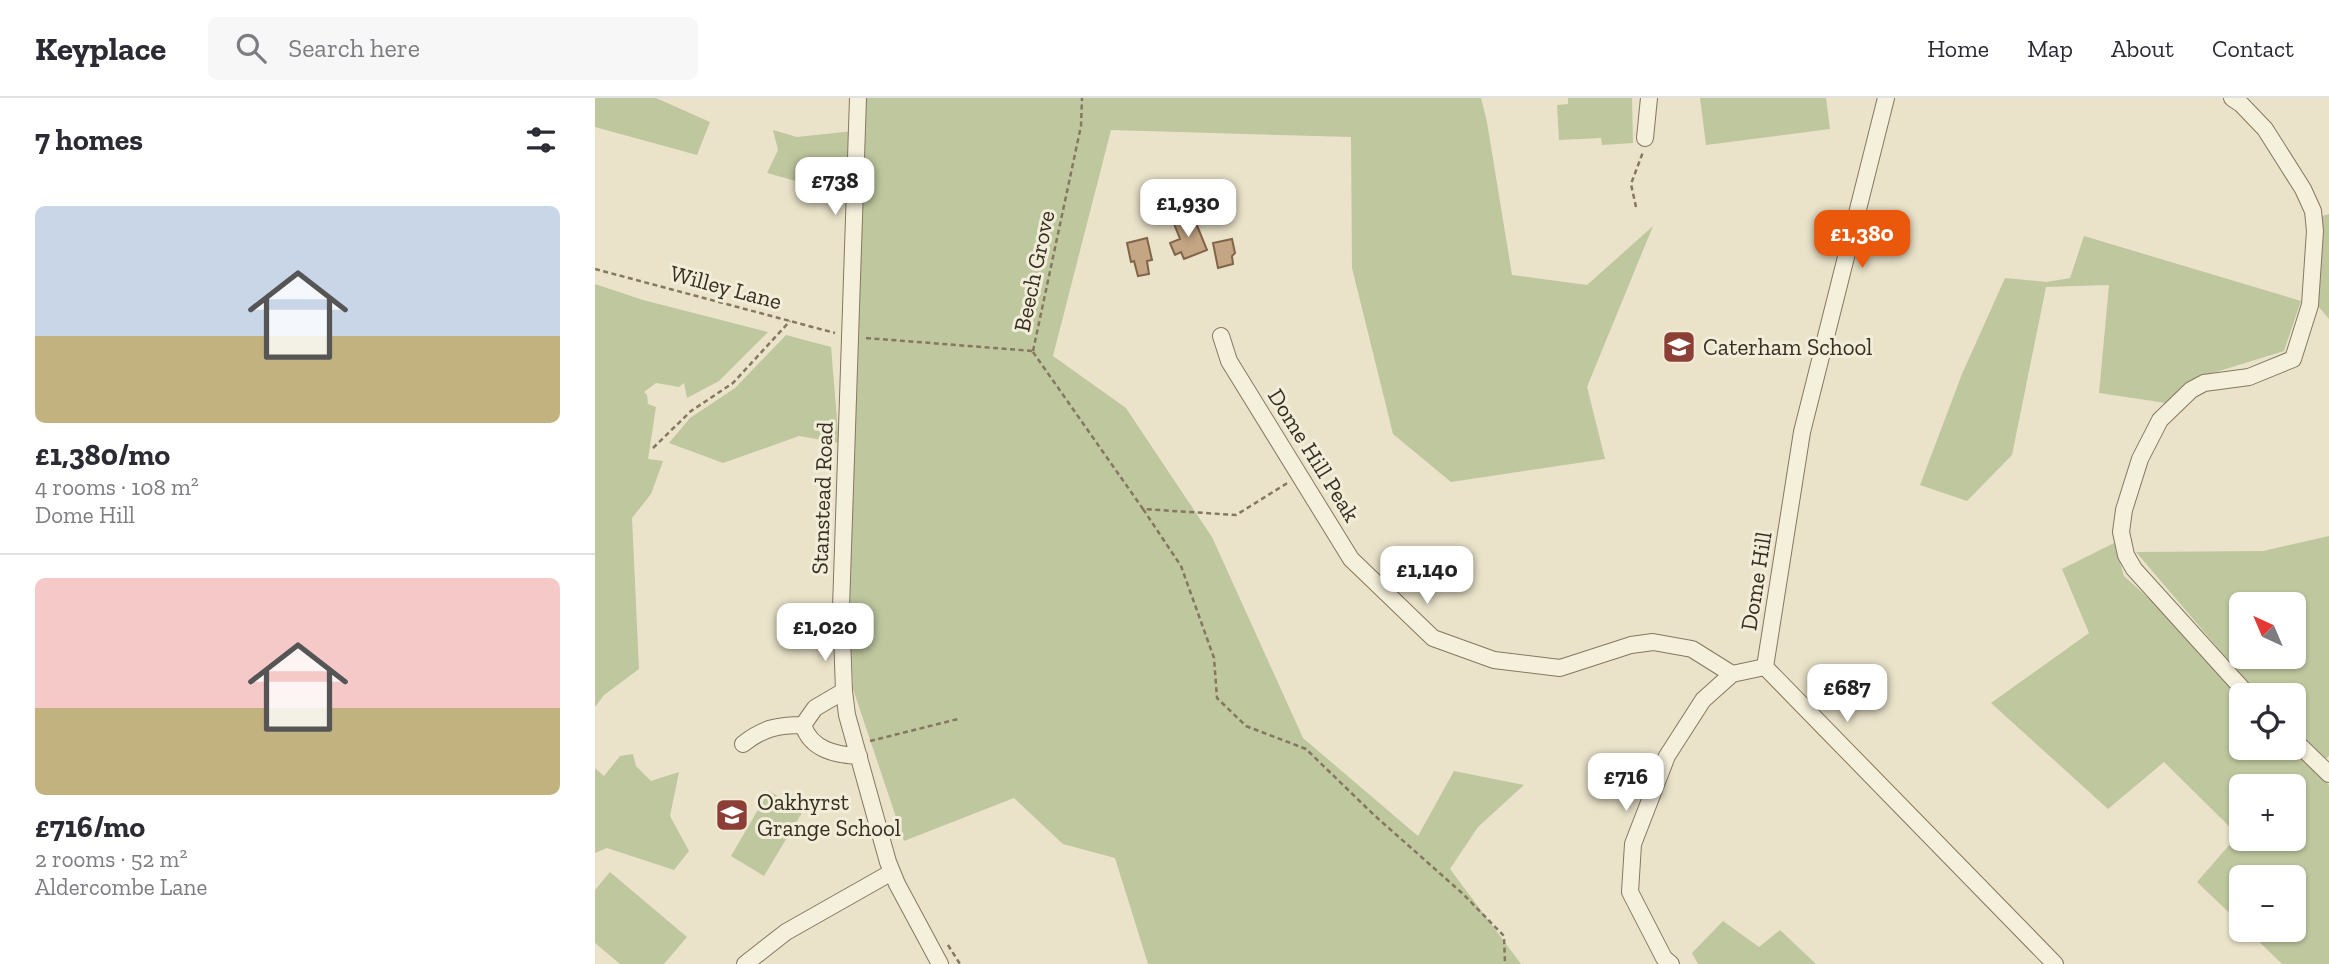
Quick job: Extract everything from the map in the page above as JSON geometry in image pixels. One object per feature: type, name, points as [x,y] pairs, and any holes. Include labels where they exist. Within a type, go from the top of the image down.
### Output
[{"type":"street","name":"Stanstead Road","points":[[858,98],[841,608],[844,691],[847,715],[892,872],[940,964]]},
{"type":"street","points":[[1645,138],[1649,98]]},
{"type":"street","name":"Dome Hill","points":[[1765,667],[1802,432],[1886,98]]},
{"type":"street","points":[[2232,98],[2265,129],[2303,189],[2313,211],[2315,231],[2310,305],[2293,359],[2249,376],[2204,383],[2191,390],[2160,420],[2140,459],[2124,510],[2121,532],[2126,555],[2134,569],[2237,683]]},
{"type":"street","name":"Dome Hill Peak","points":[[1221,337],[1229,361],[1351,559],[1433,638],[1494,660],[1560,668],[1631,645],[1653,642],[1692,649],[1732,674]]},
{"type":"street","points":[[1671,964],[1664,958],[1630,892],[1633,844],[1667,756],[1703,701],[1732,674],[1765,667],[2055,964]]},
{"type":"street","points":[[743,744],[757,733],[768,729],[803,725],[815,708],[844,691]]},
{"type":"street","points":[[803,725],[809,739],[822,748],[840,755],[858,750]]},
{"type":"street","points":[[2306,752],[2329,774]]},
{"type":"street","points":[[745,964],[786,932],[892,872]]},
{"type":"path","name":"Beech Grove","points":[[848,337],[1033,351],[1081,126],[1082,98]]},
{"type":"path","points":[[1636,207],[1631,184],[1643,157],[1645,138]]},
{"type":"path","name":"Willey Lane","points":[[595,269],[848,337]]},
{"type":"path","points":[[653,448],[691,411],[733,383],[790,321]]},
{"type":"path","points":[[1033,351],[1181,566],[1214,658],[1217,698],[1246,726],[1306,749],[1374,815],[1462,893],[1504,936],[1505,964]]},
{"type":"path","points":[[1143,509],[1236,515],[1301,474]]},
{"type":"path","points":[[858,750],[958,719]]},
{"type":"path","points":[[944,939],[960,964]]},
{"type":"green space","points":[[595,98],[656,98],[710,122],[697,155],[595,127]]},
{"type":"green space","points":[[866,98],[1481,98],[1512,275],[1587,285],[1653,226],[1587,387],[1605,459],[1451,482],[1393,434],[1352,268],[1351,137],[1111,130],[1053,356],[1126,408],[1212,537],[1303,738],[1418,836],[1454,771],[1524,785],[1478,827],[1450,869],[1521,964],[1148,964],[1115,858],[1063,844],[1014,798],[904,841],[853,689],[848,535],[860,233],[846,195],[767,173],[778,150],[773,130],[797,137],[863,130]]},
{"type":"green space","points":[[1568,98],[1632,98],[1633,143],[1602,145],[1601,138],[1559,140],[1557,105],[1568,104]]},
{"type":"green space","points":[[1700,98],[1826,98],[1830,129],[1706,145]]},
{"type":"green space","points":[[2329,214],[2329,319],[2318,306],[2317,274],[2322,216]]},
{"type":"green space","points":[[2084,236],[2301,301],[2284,351],[2190,380],[2166,403],[2099,393],[2109,285],[2046,287],[2012,455],[1967,501],[1920,485],[1962,374],[2005,278],[2047,282],[2070,278]]},
{"type":"green space","points":[[595,284],[643,300],[768,332],[719,381],[687,398],[684,383],[679,387],[656,383],[644,392],[648,404],[656,407],[648,459],[663,461],[651,494],[632,518],[639,669],[604,695],[595,707]]},
{"type":"green space","points":[[786,335],[831,347],[839,443],[799,436],[723,463],[669,443],[690,418],[735,388]]},
{"type":"green space","points":[[2329,536],[2329,756],[2319,764],[2306,749],[2306,683],[2248,683],[2236,669],[2307,668],[2307,592],[2229,592],[2229,661],[2136,552],[2263,551]]},
{"type":"green space","points":[[2114,543],[2124,576],[2168,616],[2231,683],[2229,760],[2305,760],[2329,785],[2329,964],[2282,964],[2259,942],[2306,942],[2306,865],[2229,865],[2229,913],[2197,882],[2229,845],[2229,851],[2306,851],[2306,774],[2229,774],[2229,826],[2164,762],[2108,809],[1991,703],[2089,633],[2062,569]]},
{"type":"green space","points":[[633,754],[636,766],[651,781],[679,772],[670,816],[689,851],[674,870],[607,848],[595,853],[595,768],[604,776],[620,756]]},
{"type":"green space","points":[[769,791],[803,811],[764,876],[731,856]]},
{"type":"green space","points":[[610,872],[687,937],[664,964],[620,964],[595,943],[595,890]]},
{"type":"green space","points":[[1723,921],[1759,947],[1780,930],[1816,964],[1698,964],[1692,953]]},
{"type":"building","points":[[1187,215],[1191,225],[1196,223],[1207,250],[1184,259],[1181,252],[1175,255],[1170,243],[1180,239],[1173,221]]},
{"type":"building","points":[[1147,238],[1152,260],[1147,261],[1149,274],[1138,276],[1134,261],[1131,262],[1127,243]]},
{"type":"building","points":[[1232,239],[1235,253],[1232,256],[1233,264],[1218,268],[1213,243]]},
{"type":"place","name":"Caterham School","points":[[1679,347]]},
{"type":"place","name":"Oakhyrst Grange School","points":[[732,815]]}]
